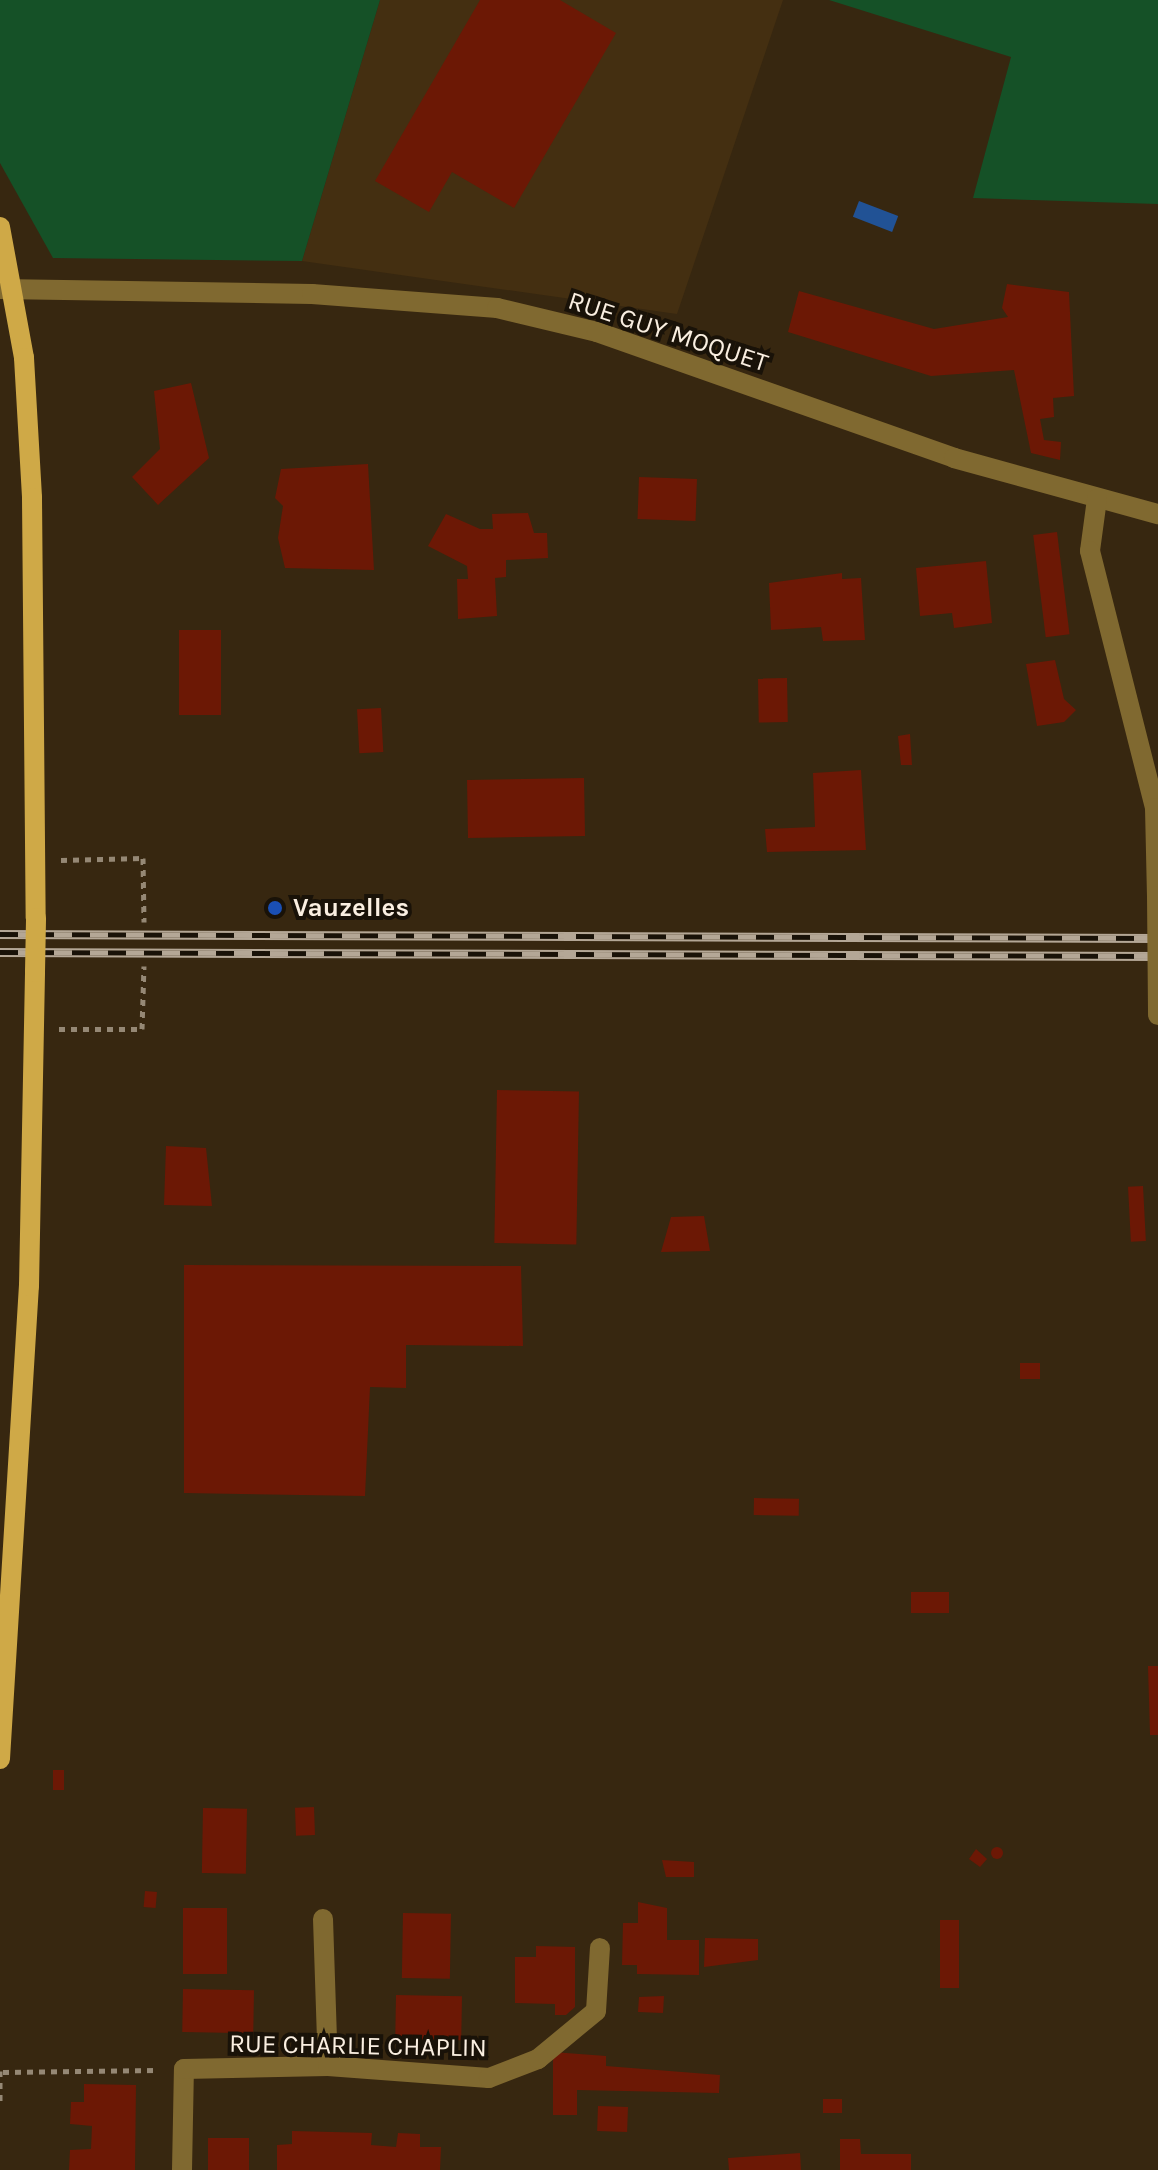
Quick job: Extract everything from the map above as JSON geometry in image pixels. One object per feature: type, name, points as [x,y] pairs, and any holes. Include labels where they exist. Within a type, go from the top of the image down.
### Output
[{"type":"main road","points":[[0,227],[32,498],[36,860],[29,1286],[0,1759]]},
{"type":"street","name":"RUE GUY MOQUET","points":[[8,289],[312,294],[497,308],[597,332],[954,458],[1158,514]]},
{"type":"street","points":[[1097,499],[1090,551],[1155,808],[1158,1015]]},
{"type":"street","points":[[323,1919],[328,2066]]},
{"type":"street","name":"RUE CHARLIE CHAPLIN","points":[[184,2069],[328,2066],[489,2078],[538,2059],[596,2011],[600,1948]]},
{"type":"street","points":[[182,2170],[184,2069]]},
{"type":"path","points":[[36,860],[143,858],[144,922]]},
{"type":"path","points":[[34,1029],[142,1029],[144,966]]},
{"type":"path","points":[[0,2104],[2,2071],[184,2069]]},
{"type":"shaded area","points":[[380,0],[783,0],[677,314],[302,261]]},
{"type":"green space","points":[[0,0],[380,0],[302,261],[53,258],[0,163]]},
{"type":"green space","points":[[829,0],[1158,0],[1158,204],[973,198],[1011,57]]},
{"type":"water","points":[[859,201],[898,216],[892,232],[853,217]]},
{"type":"building","points":[[480,0],[560,0],[616,33],[514,208],[452,172],[429,212],[375,181]]},
{"type":"building","points":[[1007,284],[1069,292],[1074,396],[1053,398],[1054,417],[1040,419],[1044,440],[1061,442],[1060,460],[1031,453],[1014,370],[931,376],[788,332],[799,291],[934,329],[1008,317],[1002,308]]},
{"type":"building","points":[[191,383],[209,458],[158,505],[132,477],[160,449],[154,391]]},
{"type":"building","points":[[368,464],[374,570],[285,568],[278,538],[283,506],[275,498],[281,469]]},
{"type":"building","points":[[639,477],[697,479],[695,521],[638,519]]},
{"type":"building","points":[[528,513],[534,533],[547,533],[548,558],[506,560],[506,577],[495,578],[497,616],[458,619],[457,579],[468,579],[467,566],[428,546],[446,514],[480,529],[493,529],[492,514]]},
{"type":"building","points":[[1057,532],[1070,634],[1046,637],[1033,535]]},
{"type":"building","points":[[986,561],[992,623],[954,628],[952,613],[920,616],[916,568]]},
{"type":"building","points":[[842,573],[842,579],[861,578],[865,640],[823,641],[821,627],[771,630],[769,583]]},
{"type":"building","points":[[179,630],[221,630],[221,715],[179,715]]},
{"type":"building","points":[[1055,660],[1064,699],[1076,710],[1064,722],[1037,726],[1026,664]]},
{"type":"building","points":[[787,678],[788,722],[759,722],[758,679]]},
{"type":"building","points":[[381,708],[383,752],[359,753],[357,709]]},
{"type":"building","points":[[910,734],[912,765],[901,765],[898,736]]},
{"type":"building","points":[[861,770],[866,850],[767,852],[765,829],[815,827],[813,773]]},
{"type":"building","points":[[584,778],[585,836],[468,838],[467,780]]},
{"type":"building","points":[[497,1090],[579,1091],[576,1244],[494,1243]]},
{"type":"building","points":[[166,1146],[206,1148],[212,1206],[164,1205]]},
{"type":"building","points":[[1143,1186],[1146,1241],[1131,1242],[1128,1187]]},
{"type":"building","points":[[704,1216],[710,1251],[661,1252],[671,1217]]},
{"type":"building","points":[[184,1265],[521,1266],[523,1346],[406,1345],[406,1388],[370,1387],[365,1496],[184,1493]]},
{"type":"building","points":[[1020,1363],[1040,1363],[1040,1379],[1020,1379]]},
{"type":"building","points":[[754,1498],[799,1499],[799,1516],[754,1515]]},
{"type":"building","points":[[911,1592],[949,1592],[949,1613],[911,1613]]},
{"type":"building","points":[[1148,1666],[1158,1666],[1158,1735],[1150,1735]]},
{"type":"building","points":[[53,1770],[64,1770],[64,1790],[53,1790]]},
{"type":"building","points":[[314,1807],[315,1835],[296,1836],[295,1808]]},
{"type":"building","points":[[203,1808],[247,1809],[246,1874],[202,1873]]},
{"type":"building","points":[[997,1847],[1003,1853],[997,1859],[991,1853]]},
{"type":"building","points":[[976,1849],[987,1859],[980,1867],[969,1859]]},
{"type":"building","points":[[662,1860],[694,1862],[694,1877],[666,1877]]},
{"type":"building","points":[[145,1891],[157,1892],[156,1908],[144,1907]]},
{"type":"building","points":[[638,1902],[667,1908],[667,1940],[699,1940],[699,1975],[637,1974],[637,1965],[622,1965],[623,1923],[638,1923]]},
{"type":"building","points":[[183,1908],[227,1908],[227,1974],[183,1974]]},
{"type":"building","points":[[403,1913],[451,1914],[450,1979],[402,1978]]},
{"type":"building","points":[[940,1920],[959,1920],[959,1988],[940,1988]]},
{"type":"building","points":[[705,1938],[758,1939],[758,1960],[704,1967]]},
{"type":"building","points":[[536,1946],[575,1947],[575,2007],[566,2015],[555,2015],[555,2004],[515,2003],[515,1957],[536,1957]]},
{"type":"building","points":[[183,1989],[254,1990],[253,2033],[182,2032]]},
{"type":"building","points":[[396,1995],[462,1996],[461,2040],[395,2039]]},
{"type":"building","points":[[664,1996],[663,2013],[638,2012],[639,1997]]},
{"type":"building","points":[[553,2052],[606,2056],[606,2066],[720,2075],[719,2093],[577,2090],[577,2115],[553,2115]]},
{"type":"building","points":[[84,2084],[136,2085],[135,2170],[69,2170],[70,2150],[91,2149],[92,2126],[70,2124],[71,2102],[84,2102]]},
{"type":"building","points":[[823,2099],[842,2099],[842,2113],[823,2113]]},
{"type":"building","points":[[598,2106],[628,2107],[627,2132],[597,2131]]},
{"type":"building","points":[[292,2131],[372,2133],[371,2145],[396,2147],[398,2133],[420,2134],[420,2147],[441,2147],[440,2170],[277,2170],[277,2145],[292,2144]]},
{"type":"building","points":[[208,2138],[249,2138],[249,2170],[208,2170]]},
{"type":"building","points":[[840,2139],[860,2139],[861,2154],[911,2154],[911,2170],[840,2170]]},
{"type":"building","points":[[800,2153],[801,2170],[729,2170],[728,2158]]},
{"type":"railway","points":[[0,934],[1158,938]]},
{"type":"railway","points":[[0,952],[1158,956]]},
{"type":"place","name":"Vauzelles","points":[[275,908]]}]
